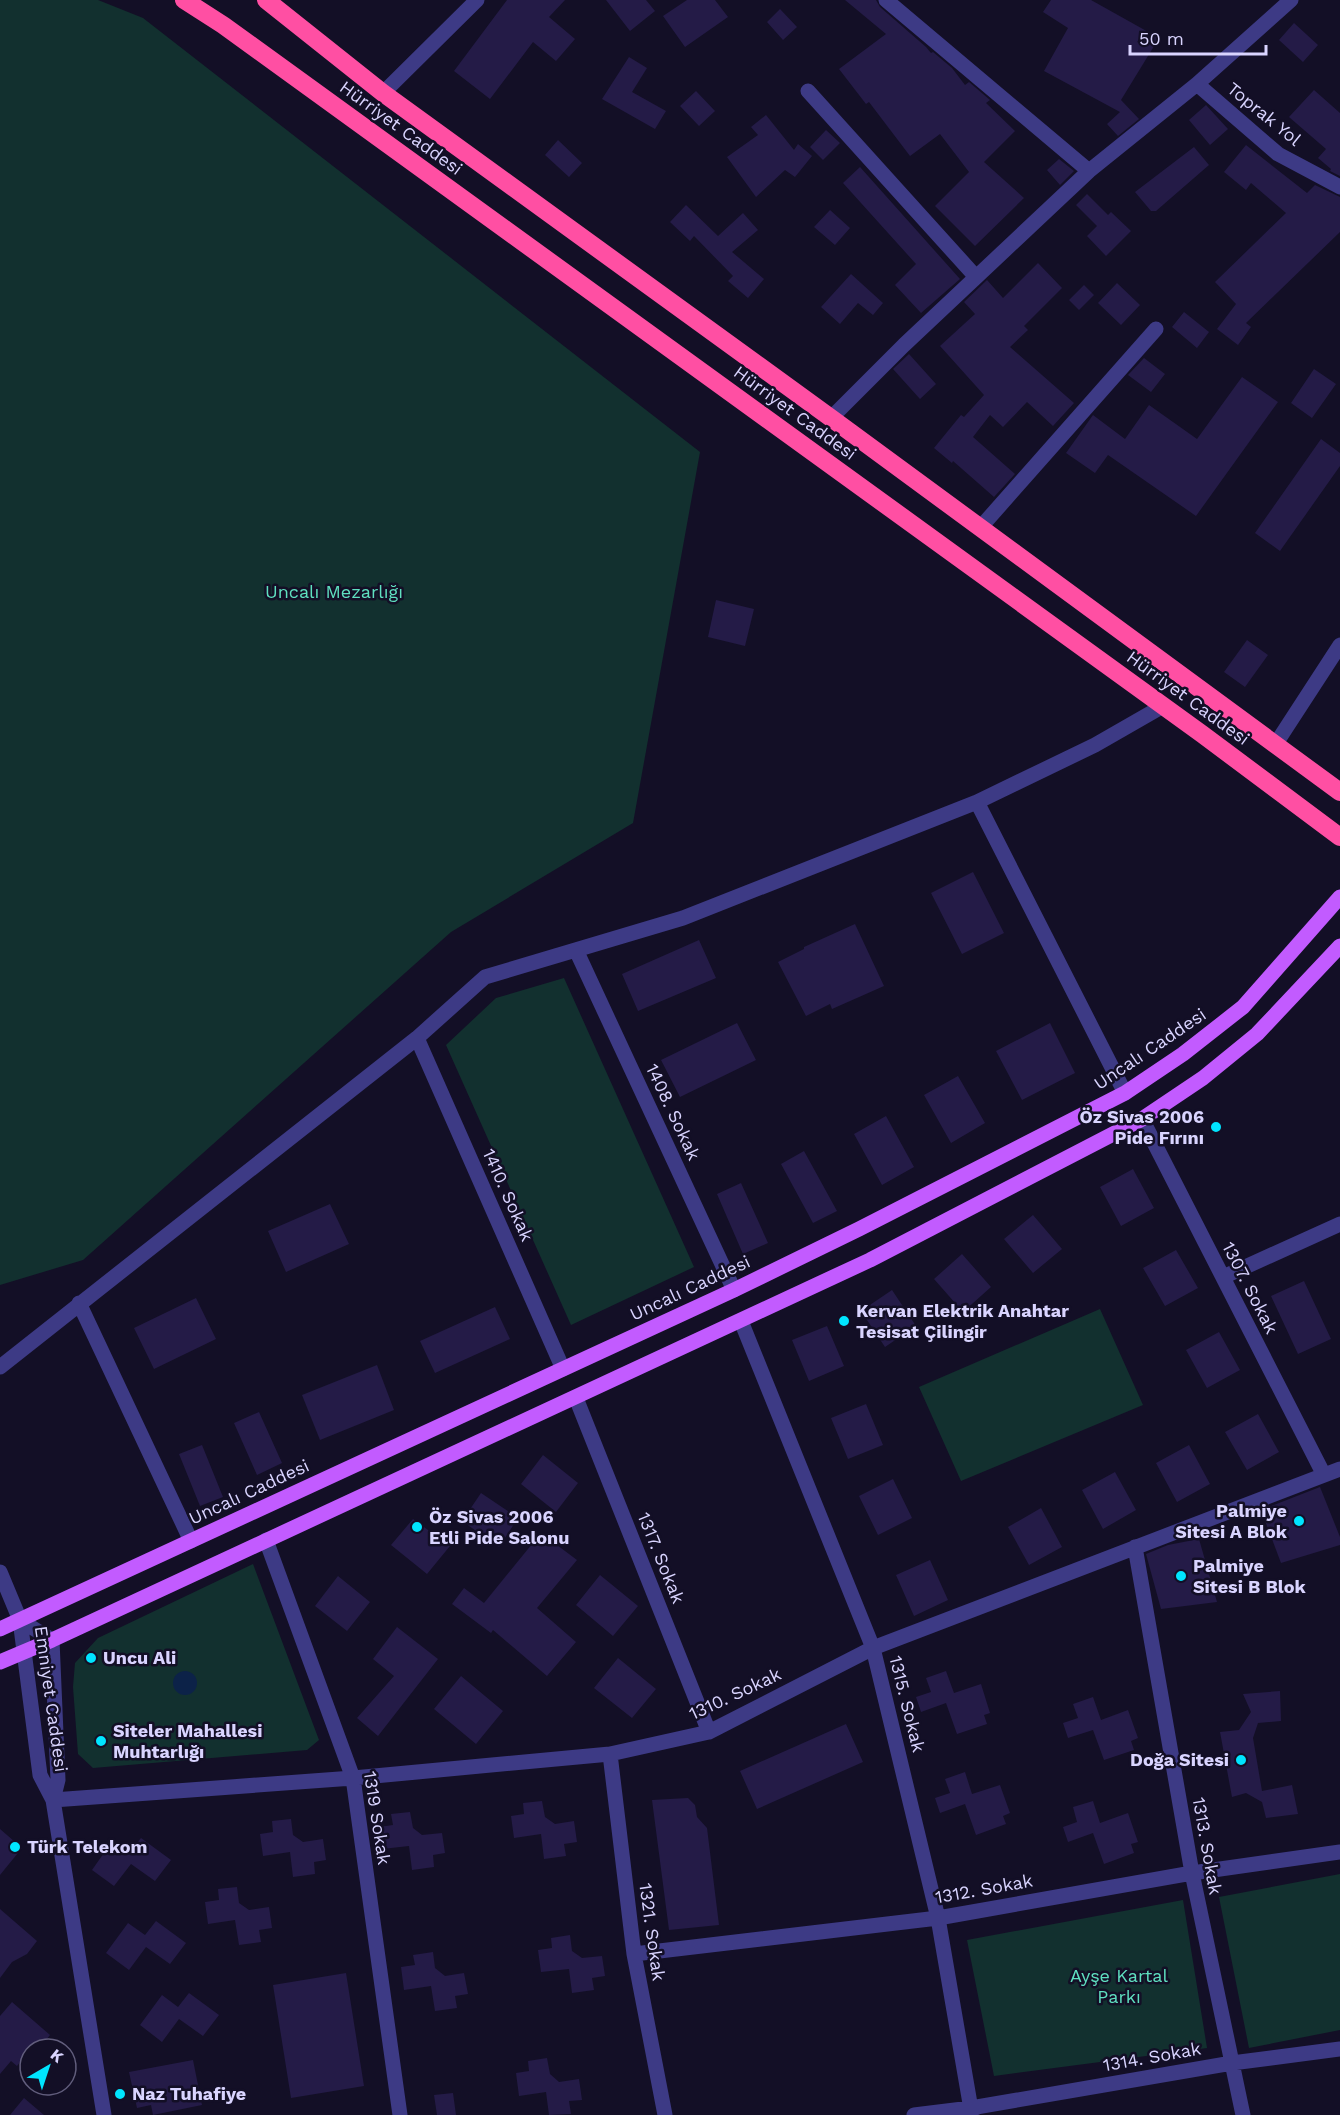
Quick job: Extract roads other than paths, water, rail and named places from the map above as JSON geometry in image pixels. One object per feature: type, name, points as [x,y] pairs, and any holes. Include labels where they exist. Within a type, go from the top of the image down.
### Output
[{"type":"highway","name":"Hürriyet Caddesi","points":[[184,0],[223,25],[1163,705],[1340,837]]},
{"type":"highway","name":"Hürriyet Caddesi","points":[[266,0],[383,93],[1340,792]]},
{"type":"main road","name":"Uncalı Caddesi","points":[[0,1629],[734,1290],[859,1230],[1125,1093],[1183,1054],[1243,1007],[1340,897]]},
{"type":"main road","points":[[0,1662],[576,1398],[870,1260],[1142,1119],[1203,1078],[1257,1034],[1340,946]]},
{"type":"street","points":[[383,93],[477,0]]},
{"type":"street","points":[[886,0],[1089,171]]},
{"type":"street","points":[[831,418],[1089,171],[1197,84],[1291,0]]},
{"type":"street","name":"Toprak Yol","points":[[1197,84],[1278,154],[1340,187]]},
{"type":"street","points":[[808,91],[976,277]]},
{"type":"street","points":[[980,528],[1156,329]]},
{"type":"street","points":[[1275,745],[1340,645]]},
{"type":"street","points":[[0,1367],[417,1038],[484,977],[683,918],[977,802],[1095,745],[1163,705]]},
{"type":"street","points":[[977,802],[1125,1093]]},
{"type":"street","name":"1408. Sokak","points":[[576,950],[734,1290]]},
{"type":"street","name":"1410. Sokak","points":[[417,1038],[563,1369]]},
{"type":"street","name":"1307. Sokak","points":[[1142,1119],[1324,1475]]},
{"type":"street","points":[[1223,1277],[1340,1224]]},
{"type":"street","points":[[79,1303],[191,1541]]},
{"type":"street","name":"1315. Sokak","points":[[741,1321],[873,1648],[938,1918],[971,2112]]},
{"type":"street","name":"1317. Sokak","points":[[576,1398],[708,1732]]},
{"type":"street","name":"1310. Sokak","points":[[53,1800],[353,1778],[610,1754],[708,1732],[873,1648],[1340,1469]]},
{"type":"street","name":"1319 Sokak","points":[[267,1540],[353,1778],[400,2115]]},
{"type":"street","name":"1313. Sokak","points":[[1135,1547],[1192,1873],[1243,2115]]},
{"type":"street","points":[[0,1572],[20,1620]]},
{"type":"street","name":"Emniyet Caddesi","points":[[20,1620],[52,1640],[58,1780],[53,1800]]},
{"type":"street","name":"Emniyet Caddesi","points":[[20,1620],[40,1775],[53,1800],[104,2115]]},
{"type":"street","name":"1321. Sokak","points":[[610,1754],[634,1954],[665,2115]]},
{"type":"street","name":"1312. Sokak","points":[[634,1954],[938,1918],[1192,1873],[1340,1852]]},
{"type":"street","name":"1314. Sokak","points":[[914,2115],[971,2112],[1232,2063],[1340,2049]]},
{"type":"water","points":[[185,1671],[194,1674],[197,1683],[194,1692],[185,1695],[176,1692],[173,1683],[176,1674]]},
{"type":"place","name":"Öz Sivas 2006 Pide Fırını","points":[[1216,1127]]},
{"type":"place","name":"Kervan Elektrik Anahtar Tesisat Çilingir","points":[[844,1321]]},
{"type":"place","name":"Palmiye Sitesi A Blok","points":[[1299,1521]]},
{"type":"place","name":"Öz Sivas 2006 Etli Pide Salonu","points":[[417,1527]]},
{"type":"place","name":"Palmiye Sitesi B Blok","points":[[1181,1576]]},
{"type":"place","name":"Uncu Ali","points":[[91,1658]]},
{"type":"place","name":"Siteler Mahallesi Muhtarlığı","points":[[101,1741]]},
{"type":"place","name":"Doğa Sitesi","points":[[1241,1760]]},
{"type":"place","name":"Türk Telekom","points":[[15,1847]]},
{"type":"place","name":"Naz Tuhafiye","points":[[120,2094]]},
{"type":"park label","name":"Uncalı Mezarlığı","points":[[334,592]]},
{"type":"park label","name":"Ayşe Kartal Parkı","points":[[1119,1986]]}]
